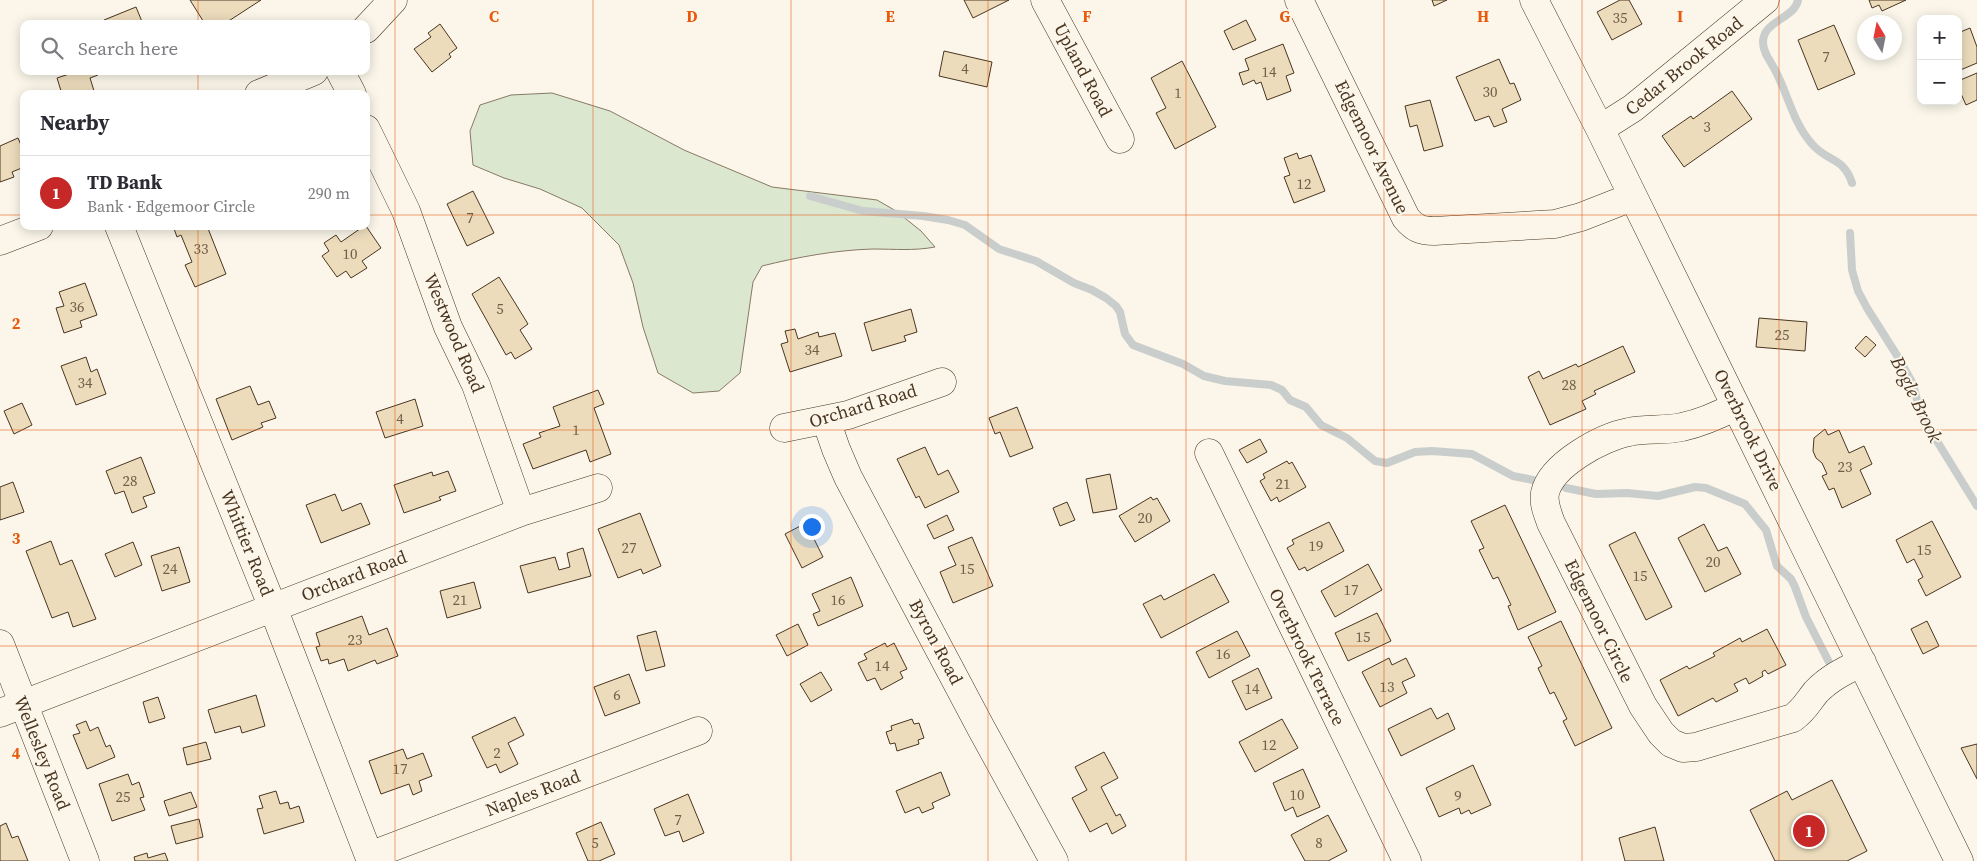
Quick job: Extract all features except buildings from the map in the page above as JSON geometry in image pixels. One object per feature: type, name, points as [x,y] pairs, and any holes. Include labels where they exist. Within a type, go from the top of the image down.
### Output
[{"type":"street","points":[[370,25],[393,0]]},
{"type":"street","name":"Upland Road","points":[[1045,0],[1120,140]]},
{"type":"street","name":"Edgemoor Avenue","points":[[1300,0],[1406,218],[1417,229],[1424,232],[1434,232],[1555,224],[1581,217],[1632,197]]},
{"type":"street","name":"Overbrook Drive","points":[[1534,0],[1600,129],[1959,861]]},
{"type":"street","name":"Cedar Brook Road","points":[[1600,129],[1633,108],[1765,0]]},
{"type":"street","points":[[269,90],[304,75]]},
{"type":"street","points":[[342,75],[350,90]]},
{"type":"street","name":"Westwood Road","points":[[370,137],[406,210],[448,327],[476,385],[521,512]]},
{"type":"street","points":[[0,241],[28,230]]},
{"type":"street","name":"Whittier Road","points":[[121,230],[273,608],[370,858]]},
{"type":"street","name":"Orchard Road","points":[[784,428],[826,420],[866,409],[942,382]]},
{"type":"street","name":"Edgemoor Circle","points":[[1736,406],[1717,416],[1681,427],[1626,432],[1611,437],[1584,451],[1562,467],[1550,481],[1544,494],[1545,507],[1556,532],[1634,690],[1661,733],[1670,743],[1683,748],[1696,747],[1793,718],[1803,710],[1815,693],[1825,684],[1862,662]]},
{"type":"street","name":"Byron Road","points":[[826,420],[848,477],[1054,861]]},
{"type":"street","name":"Overbrook Terrace","points":[[1208,453],[1407,861]]},
{"type":"street","name":"Orchard Road","points":[[11,708],[521,512],[598,488]]},
{"type":"street","name":"Wellesley Road","points":[[0,644],[11,708],[85,861]]},
{"type":"street","name":"Naples Road","points":[[370,858],[698,730]]},
{"type":"green space","points":[[552,93],[610,111],[684,150],[772,187],[877,200],[896,211],[921,231],[935,247],[831,252],[762,266],[753,282],[740,373],[719,391],[693,393],[658,373],[643,327],[633,283],[619,245],[582,208],[540,189],[504,178],[473,165],[470,131],[480,105],[511,95]]},
{"type":"waterway","name":"Bogle Brook","points":[[1798,0],[1796,6],[1791,11],[1768,29],[1764,35],[1764,50],[1780,79],[1795,118],[1805,136],[1818,150],[1840,164],[1849,175],[1852,183]]},
{"type":"waterway","points":[[810,196],[863,211],[923,216],[965,225],[999,249],[1036,261],[1074,283],[1106,298],[1120,312],[1125,334],[1133,345],[1183,364],[1204,376],[1225,381],[1271,385],[1282,390],[1290,400],[1306,407],[1321,425],[1347,438],[1375,461],[1387,463],[1415,452],[1432,451],[1472,454],[1513,476],[1533,480]]},
{"type":"waterway","name":"Bogle Brook","points":[[1850,233],[1852,270],[1858,291],[1913,384],[1919,408],[1932,433],[1977,506]]},
{"type":"waterway","points":[[1566,488],[1596,494],[1627,493],[1658,496],[1695,487],[1706,488],[1745,504],[1766,530],[1777,566],[1791,579],[1806,617],[1831,666]]},
{"type":"place","name":"TD Bank","points":[[1809,831]]}]
